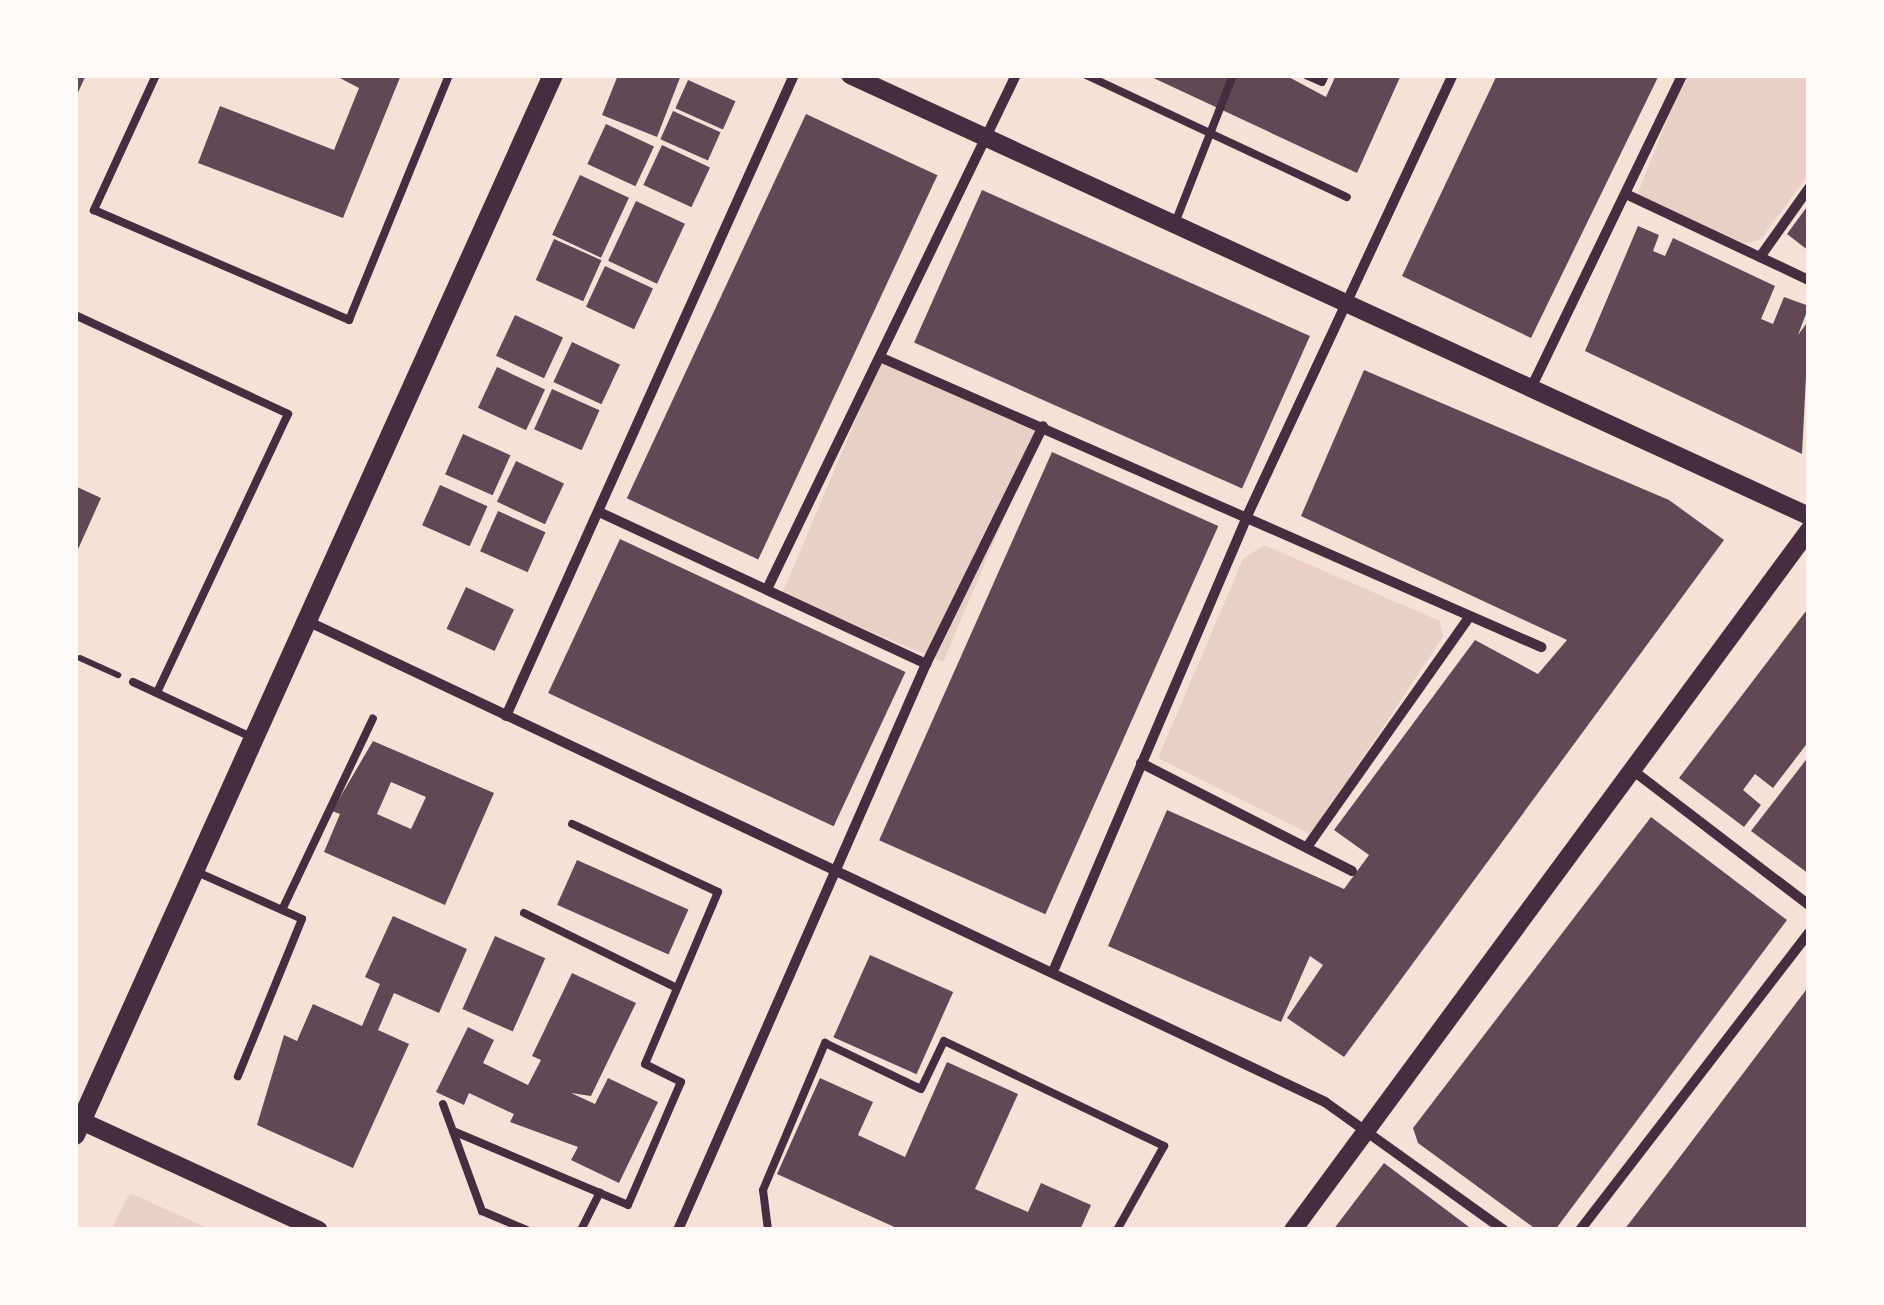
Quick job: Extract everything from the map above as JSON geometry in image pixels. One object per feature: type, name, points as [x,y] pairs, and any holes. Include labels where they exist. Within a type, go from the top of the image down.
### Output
[{"type":"main road","points":[[77,1125],[553,75]]},
{"type":"street","points":[[506,716],[794,75]]},
{"type":"street","points":[[850,75],[1348,310],[1531,388],[1809,516]]},
{"type":"street","points":[[768,588],[1016,75]]},
{"type":"street","points":[[1056,967],[1247,516],[1348,310],[1453,75]]},
{"type":"street","points":[[1531,388],[1628,195],[1682,75]]},
{"type":"street","points":[[1760,257],[1809,188]]},
{"type":"street","points":[[1628,195],[1809,280]]},
{"type":"street","points":[[882,358],[1541,647]]},
{"type":"street","points":[[678,1230],[926,664],[1044,426]]},
{"type":"street","points":[[599,512],[926,664]]},
{"type":"street","points":[[1293,1230],[1629,767],[1809,530]]},
{"type":"street","points":[[1308,847],[1470,617]]},
{"type":"street","points":[[305,620],[836,869],[1056,967],[1367,1128],[1504,1230]]},
{"type":"street","points":[[1141,763],[1352,871]]},
{"type":"street","points":[[1629,767],[1809,904]]},
{"type":"street","points":[[1580,1230],[1809,933]]},
{"type":"street","points":[[77,1125],[319,1230]]},
{"type":"lane","points":[[156,75],[94,210],[349,320],[449,75]]},
{"type":"lane","points":[[1086,75],[1347,196]]},
{"type":"lane","points":[[1173,227],[1233,75]]},
{"type":"lane","points":[[1306,75],[1325,75]]},
{"type":"lane","points":[[75,315],[288,414],[157,693]]},
{"type":"lane","points":[[133,682],[252,737]]},
{"type":"lane","points":[[282,910],[373,718]]},
{"type":"lane","points":[[453,1131],[628,1205],[681,1082],[644,1064],[718,892],[572,824]]},
{"type":"lane","points":[[193,870],[302,919],[238,1076]]},
{"type":"lane","points":[[524,913],[677,988]]},
{"type":"lane","points":[[768,1230],[763,1190],[826,1044],[921,1090],[944,1041],[1164,1146],[1116,1230]]},
{"type":"lane","points":[[443,1104],[482,1211],[527,1230]]},
{"type":"lane","points":[[581,1230],[600,1192]]},
{"type":"path","points":[[80,658],[133,682]]},
{"type":"shaded area","points":[[1685,75],[1809,75],[1809,174],[1760,240],[1744,243],[1637,195]]},
{"type":"shaded area","points":[[882,358],[1043,426],[943,662],[782,594]]},
{"type":"shaded area","points":[[1264,545],[1440,621],[1443,637],[1311,835],[1158,758],[1243,559]]},
{"type":"shaded area","points":[[130,1193],[212,1230],[111,1230]]},
{"type":"building","points":[[75,75],[86,75],[75,99]]},
{"type":"building","points":[[334,75],[401,75],[343,218],[198,163],[220,106],[334,150],[359,88]]},
{"type":"building","points":[[618,75],[681,75],[657,137],[602,115]]},
{"type":"building","points":[[1147,75],[1285,75],[1326,97],[1336,75],[1401,75],[1357,173]]},
{"type":"building","points":[[1497,75],[1659,75],[1531,338],[1402,276]]},
{"type":"building","points":[[688,80],[736,101],[723,129],[675,108]]},
{"type":"building","points":[[673,111],[721,132],[708,160],[660,139]]},
{"type":"building","points":[[806,114],[937,175],[758,560],[627,498]]},
{"type":"building","points":[[606,124],[654,146],[635,186],[587,164]]},
{"type":"building","points":[[662,145],[710,167],[691,207],[643,185]]},
{"type":"building","points":[[580,175],[629,198],[601,258],[552,235]]},
{"type":"building","points":[[982,190],[1310,336],[1242,489],[914,343]]},
{"type":"building","points":[[636,201],[685,224],[657,284],[608,261]]},
{"type":"building","points":[[1809,204],[1809,251],[1787,234]]},
{"type":"building","points":[[1638,226],[1659,235],[1653,251],[1665,256],[1673,238],[1775,286],[1761,319],[1773,324],[1784,297],[1809,306],[1798,335],[1809,320],[1802,454],[1585,351]]},
{"type":"building","points":[[554,239],[602,260],[583,301],[536,280]]},
{"type":"building","points":[[605,266],[653,288],[634,329],[586,307]]},
{"type":"building","points":[[515,315],[563,337],[544,378],[496,356]]},
{"type":"building","points":[[572,342],[620,364],[601,404],[553,382]]},
{"type":"building","points":[[497,367],[545,389],[526,430],[478,408]]},
{"type":"building","points":[[1364,370],[1669,500],[1724,540],[1344,1057],[1287,1018],[1323,965],[1310,956],[1281,1022],[1108,946],[1167,810],[1344,889],[1369,855],[1334,830],[1475,640],[1538,674],[1567,640],[1301,516]]},
{"type":"building","points":[[552,389],[600,410],[582,450],[534,429]]},
{"type":"building","points":[[463,434],[511,455],[493,495],[445,474]]},
{"type":"building","points":[[1052,452],[1218,526],[1045,914],[879,840]]},
{"type":"building","points":[[516,461],[564,483],[545,524],[497,502]]},
{"type":"building","points":[[440,485],[488,506],[470,546],[422,525]]},
{"type":"building","points":[[75,486],[101,498],[75,556]]},
{"type":"building","points":[[498,511],[546,532],[528,572],[480,551]]},
{"type":"building","points":[[620,539],[905,672],[834,826],[548,693]]},
{"type":"building","points":[[466,587],[514,609],[495,651],[447,629]]},
{"type":"building","points":[[1809,607],[1809,741],[1773,788],[1755,774],[1743,790],[1761,805],[1744,827],[1679,778]]},
{"type":"building","points":[[373,741],[494,793],[445,905],[324,852],[340,814],[332,811]],"holes":[[[391,782],[426,797],[411,829],[377,814]]]},
{"type":"building","points":[[1809,756],[1809,874],[1751,831]]},
{"type":"building","points":[[1651,817],[1787,920],[1555,1230],[1537,1230],[1418,1143],[1413,1128]]},
{"type":"building","points":[[577,860],[688,910],[669,954],[557,905]]},
{"type":"building","points":[[393,916],[467,949],[439,1013],[394,993],[378,1030],[409,1044],[353,1168],[257,1125],[284,1035],[297,1041],[313,1004],[362,1026],[380,984],[365,977]]},
{"type":"building","points":[[495,936],[545,958],[513,1031],[462,1009]]},
{"type":"building","points":[[870,955],[953,992],[917,1074],[833,1037]]},
{"type":"building","points":[[572,973],[636,1003],[591,1096],[571,1093],[595,1104],[608,1078],[658,1102],[619,1183],[571,1160],[578,1147],[510,1122],[514,1114],[469,1093],[464,1105],[436,1092],[468,1027],[494,1040],[483,1063],[528,1085],[541,1060],[532,1056]]},
{"type":"building","points":[[1809,986],[1809,1230],[1624,1230],[1670,1170]]},
{"type":"building","points":[[947,1062],[1018,1094],[975,1189],[1028,1212],[1041,1183],[1091,1205],[1080,1230],[901,1230],[777,1174],[820,1078],[873,1102],[858,1135],[905,1157]]},
{"type":"building","points":[[1384,1163],[1457,1218],[1473,1230],[1333,1230]]}]
